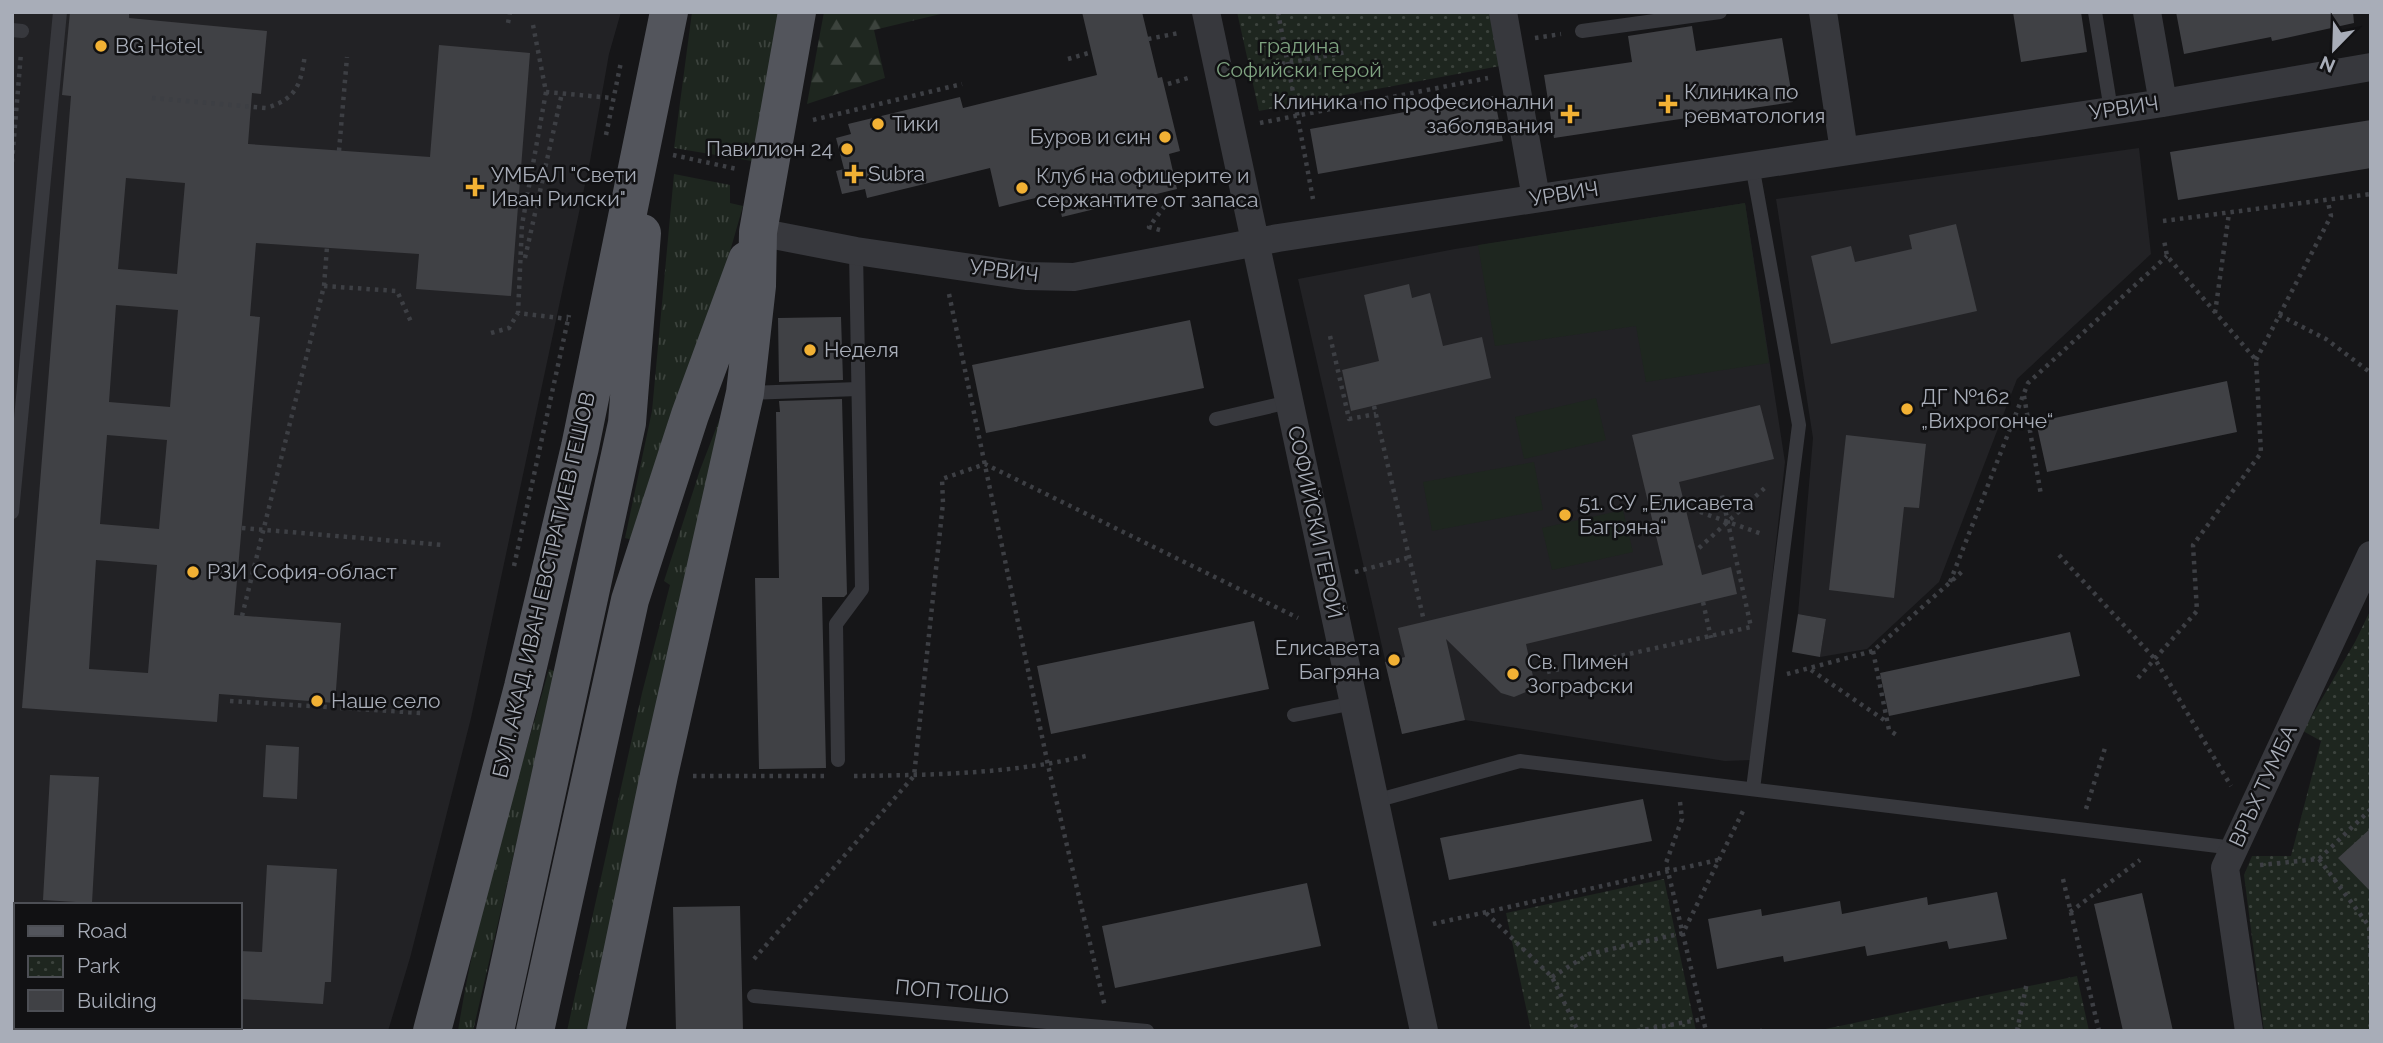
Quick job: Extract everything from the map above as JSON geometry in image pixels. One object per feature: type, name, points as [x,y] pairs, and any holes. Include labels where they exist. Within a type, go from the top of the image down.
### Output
[{"type":"main road","name":"БУЛ. АКАД. ИВАН ЕВСТРАТИЕВ ГЕШОВ","points":[[495,1031],[627,423],[640,284],[659,146],[669,12]]},
{"type":"main road","points":[[606,1031],[659,775],[745,393],[757,286],[758,232],[797,12]]},
{"type":"main road","name":"БУЛ. АКАД. ИВАН ЕВСТРАТИЕВ ГЕШОВ","points":[[432,1031],[533,648],[580,447],[599,345],[659,146]]},
{"type":"main road","points":[[535,1031],[630,600],[721,324],[758,232]]},
{"type":"street","name":"СОФИЙСКИ ГЕРОЙ","points":[[1206,12],[1424,1031]]},
{"type":"street","points":[[1503,12],[1536,198]]},
{"type":"street","points":[[1823,12],[1844,151]]},
{"type":"street","points":[[2147,12],[2163,103]]},
{"type":"street","name":"УРВИЧ","points":[[758,232],[856,251],[1026,276],[1074,277],[1255,242],[2163,103],[2371,68]]},
{"type":"street","name":"ВРЪХ ТУМБА","points":[[2249,1031],[2229,858],[2371,555]]},
{"type":"lane","points":[[12,512],[18,392],[60,12]]},
{"type":"lane","points":[[1582,31],[1720,12]]},
{"type":"lane","points":[[2095,12],[2111,110]]},
{"type":"lane","points":[[1752,165],[1799,425],[1753,789]]},
{"type":"lane","points":[[838,760],[836,624],[862,589],[856,251]]},
{"type":"lane","points":[[745,393],[858,389]]},
{"type":"lane","points":[[1216,419],[1289,402]]},
{"type":"lane","points":[[1294,715],[1354,703]]},
{"type":"lane","points":[[1375,801],[1520,761],[2166,840],[2229,858]]},
{"type":"lane","name":"ПОП ТОШО","points":[[754,996],[1147,1031]]},
{"type":"path","points":[[508,23],[510,12]]},
{"type":"path","points":[[1279,12],[1313,199]]},
{"type":"path","points":[[522,269],[519,225],[546,92],[533,25]]},
{"type":"path","points":[[12,162],[17,30]]},
{"type":"path","points":[[1508,42],[1582,31]]},
{"type":"path","points":[[1148,39],[1179,33]]},
{"type":"path","points":[[1068,59],[1092,52]]},
{"type":"path","points":[[1241,71],[1347,52]]},
{"type":"path","points":[[152,98],[266,108],[282,104],[301,83],[305,54]]},
{"type":"path","points":[[340,151],[346,57]]},
{"type":"path","points":[[1252,124],[1513,73]]},
{"type":"path","points":[[1168,84],[1188,78]]},
{"type":"path","points":[[809,120],[962,84]]},
{"type":"path","points":[[546,92],[612,98]]},
{"type":"path","points":[[491,332],[509,328],[518,313],[522,269],[562,93]]},
{"type":"path","points":[[659,146],[748,172]]},
{"type":"path","points":[[2163,221],[2328,202],[2371,194]]},
{"type":"path","points":[[2138,678],[2197,611],[2193,545],[2261,453],[2256,360],[2330,216],[2328,202]]},
{"type":"path","points":[[1167,203],[1149,227],[1173,233]]},
{"type":"path","points":[[2215,313],[2228,213]]},
{"type":"path","points":[[2164,240],[2167,256],[2256,360]]},
{"type":"path","points":[[242,615],[324,286],[327,247]]},
{"type":"path","points":[[1950,582],[2028,383],[2167,256]]},
{"type":"path","points":[[947,283],[1048,765],[1110,1028]]},
{"type":"path","points":[[324,286],[397,291],[412,324]]},
{"type":"path","points":[[516,574],[514,563],[568,319],[518,313]]},
{"type":"path","points":[[2278,315],[2326,339],[2371,373]]},
{"type":"path","points":[[1331,336],[1349,419],[1376,414]]},
{"type":"path","points":[[2024,396],[2041,495]]},
{"type":"path","points":[[1374,405],[1407,558],[1424,621]]},
{"type":"path","points":[[754,959],[914,776],[943,503],[942,479],[985,464],[1298,618]]},
{"type":"path","points":[[1699,548],[1769,485]]},
{"type":"path","points":[[1547,672],[1711,638],[1751,627],[1721,491]]},
{"type":"path","points":[[1700,512],[1762,534]]},
{"type":"path","points":[[242,528],[443,545]]},
{"type":"path","points":[[2059,555],[2155,659],[2248,816]]},
{"type":"path","points":[[1354,572],[1407,558]]},
{"type":"path","points":[[1768,678],[1873,651],[1965,569]]},
{"type":"path","points":[[1703,602],[1711,638]]},
{"type":"path","points":[[1873,651],[1889,730],[1898,736]]},
{"type":"path","points":[[1810,669],[1887,722]]},
{"type":"path","points":[[230,701],[421,713]]},
{"type":"path","points":[[2079,830],[2105,747]]},
{"type":"path","points":[[851,776],[914,776],[1048,765],[1090,755]]},
{"type":"path","points":[[680,776],[838,776]]},
{"type":"path","points":[[1676,780],[1682,819],[1667,863],[1668,872],[1706,1031]]},
{"type":"path","points":[[1683,933],[1753,789]]},
{"type":"path","points":[[2229,858],[2319,859],[2371,809]]},
{"type":"path","points":[[2070,912],[2166,840]]},
{"type":"path","points":[[2319,859],[2369,926],[2371,964]]},
{"type":"path","points":[[1433,923],[1718,860]]},
{"type":"path","points":[[2063,879],[2099,1031]]},
{"type":"path","points":[[1485,912],[1552,976],[1578,1031]]},
{"type":"path","points":[[1552,976],[1589,954],[1683,933]]},
{"type":"path","points":[[2017,1031],[2027,982]]},
{"type":"path","points":[[1637,1031],[1703,1019]]},
{"type":"shaded area","points":[[12,12],[621,12],[609,54],[590,161],[471,718],[410,958],[388,1031],[12,1031]]},
{"type":"shaded area","name":"ДГ №162 „Вихрогонче“","points":[[2139,148],[2151,254],[2017,379],[1939,582],[1867,649],[1820,657],[1826,619],[1798,614],[1813,438],[1776,199]]},
{"type":"shaded area","name":"51. СУ „Елисавета Багряна“","points":[[1745,203],[1785,462],[1752,760],[1725,761],[1465,720],[1402,734],[1298,279],[1455,249]]},
{"type":"green space","points":[[692,12],[780,12],[752,161],[674,148]]},
{"type":"green space","points":[[824,12],[949,12],[874,30],[885,78],[807,104]]},
{"type":"green space","name":"градина Софийски герой","points":[[1237,12],[1490,12],[1500,66],[1259,111]]},
{"type":"green space","points":[[674,174],[730,185],[730,203],[743,206],[711,318],[633,540],[625,538],[652,411]]},
{"type":"green space","points":[[1745,203],[1769,363],[1646,382],[1636,326],[1495,346],[1478,245]]},
{"type":"green space","points":[[738,371],[594,1031],[567,1031],[642,693],[670,585],[664,581],[700,470]]},
{"type":"green space","points":[[1596,398],[1606,440],[1524,459],[1515,417]]},
{"type":"green space","points":[[1534,462],[1543,510],[1432,531],[1423,482]]},
{"type":"green space","points":[[1623,510],[1633,552],[1552,570],[1542,528]]},
{"type":"green space","points":[[2371,609],[2371,1031],[2264,1031],[2244,875],[2252,856],[2291,856],[2321,741],[2303,731]]},
{"type":"green space","points":[[549,669],[556,672],[473,1031],[458,1031],[486,894]]},
{"type":"green space","points":[[1664,879],[1696,1031],[1531,1031],[1506,913]]},
{"type":"green space","points":[[2077,976],[2089,1031],[1816,1031]]},
{"type":"building","points":[[70,12],[129,12],[129,18],[267,31],[261,94],[252,93],[248,144],[430,157],[439,45],[530,53],[511,296],[416,289],[419,254],[256,243],[250,316],[260,317],[234,615],[341,623],[335,703],[219,694],[217,722],[22,708],[71,96],[62,95]],"holes":[[[126,178],[185,183],[177,274],[118,269]],[[116,305],[178,310],[170,407],[109,402]],[[107,435],[167,440],[159,529],[100,524]],[[96,560],[157,565],[148,673],[89,669]]]},
{"type":"building","points":[[1082,12],[1142,12],[1158,78],[1162,77],[1180,151],[1169,154],[1177,189],[1062,217],[1056,193],[999,207],[990,168],[867,198],[865,189],[842,194],[836,171],[844,169],[836,138],[851,134],[848,124],[960,97],[963,108],[1097,75]]},
{"type":"building","points":[[2013,12],[2081,12],[2087,52],[2021,62]]},
{"type":"building","points":[[2176,12],[2353,12],[2354,23],[2272,41],[2271,37],[2184,54]]},
{"type":"building","points":[[1692,26],[1696,51],[1782,38],[1793,102],[1554,138],[1544,75],[1632,62],[1628,36]]},
{"type":"building","points":[[1494,96],[1503,141],[1318,174],[1310,129]]},
{"type":"building","points":[[2371,120],[2371,168],[2178,200],[2170,152]]},
{"type":"building","points":[[1956,224],[1977,311],[1831,344],[1811,256],[1851,246],[1855,262],[1912,249],[1909,235]]},
{"type":"building","points":[[1409,284],[1412,298],[1430,293],[1443,346],[1482,337],[1491,378],[1351,411],[1342,370],[1379,361],[1364,295]]},
{"type":"building","points":[[841,317],[843,380],[779,382],[778,318]]},
{"type":"building","points":[[1190,320],[1204,388],[986,433],[972,365]]},
{"type":"building","points":[[2227,381],[2237,432],[2047,472],[2036,422]]},
{"type":"building","points":[[842,399],[847,594],[844,597],[822,597],[826,768],[759,769],[755,578],[779,578],[776,412],[780,412],[779,401]]},
{"type":"building","points":[[1760,405],[1774,459],[1679,482],[1702,575],[1731,567],[1737,594],[1526,644],[1534,681],[1526,692],[1514,697],[1501,693],[1446,639],[1465,720],[1402,734],[1385,662],[1405,657],[1398,628],[1663,565],[1632,435]]},
{"type":"building","points":[[1846,435],[1926,444],[1919,508],[1904,507],[1894,598],[1829,590]]},
{"type":"building","points":[[1798,614],[1826,619],[1820,657],[1792,652]]},
{"type":"building","points":[[1254,621],[1269,689],[1051,734],[1037,666]]},
{"type":"building","points":[[2070,632],[2080,676],[1889,716],[1880,673]]},
{"type":"building","points":[[266,745],[299,747],[297,799],[263,797]]},
{"type":"building","points":[[50,775],[99,777],[92,903],[43,900]]},
{"type":"building","points":[[1643,799],[1652,841],[1449,880],[1440,838]]},
{"type":"building","points":[[2371,828],[2371,892],[2338,858]]},
{"type":"building","points":[[267,865],[337,869],[331,982],[325,982],[323,1004],[242,999],[242,951],[262,952]]},
{"type":"building","points":[[1307,883],[1321,946],[1115,988],[1102,926]]},
{"type":"building","points":[[1997,892],[2007,939],[1949,949],[1947,941],[1867,956],[1865,946],[1784,962],[1783,956],[1717,969],[1708,919],[1761,909],[1762,916],[1840,901],[1842,914],[1927,897],[1928,905]]},
{"type":"building","points":[[2142,893],[2173,1031],[2123,1031],[2094,904]]},
{"type":"building","points":[[740,906],[743,1031],[676,1031],[673,907]]},
{"type":"place","name":"BG Hotel","points":[[101,46]]},
{"type":"place","name":"Клиника по ревматология","points":[[1668,104]]},
{"type":"place","name":"Клиника по професионални заболявания","points":[[1570,114]]},
{"type":"place","name":"Тики","points":[[878,124]]},
{"type":"place","name":"Буров и син","points":[[1165,137]]},
{"type":"place","name":"Павилион 24","points":[[847,149]]},
{"type":"place","name":"Subra","points":[[854,174]]},
{"type":"place","name":"УМБАЛ \"Свети Иван Рилски\"","points":[[475,187]]},
{"type":"place","name":"Клуб на офицерите и сержантите от запаса","points":[[1022,188]]},
{"type":"place","name":"Неделя","points":[[810,350]]},
{"type":"place","name":"ДГ №162 „Вихрогонче“","points":[[1907,409]]},
{"type":"place","name":"51. СУ „Елисавета Багряна“","points":[[1565,515]]},
{"type":"place","name":"РЗИ София-област","points":[[193,572]]},
{"type":"place","name":"Елисавета Багряна","points":[[1394,660]]},
{"type":"place","name":"Св. Пимен Зографски","points":[[1513,674]]},
{"type":"place","name":"Наше село","points":[[317,701]]}]
